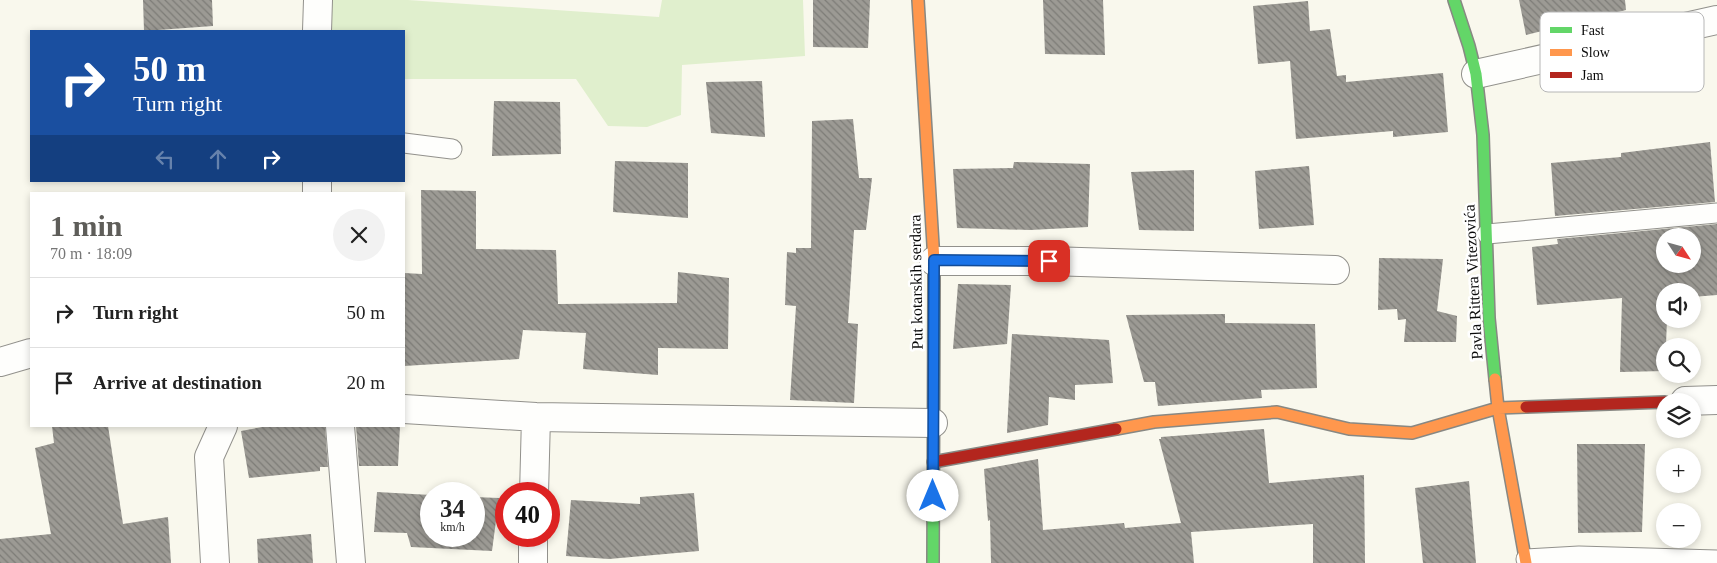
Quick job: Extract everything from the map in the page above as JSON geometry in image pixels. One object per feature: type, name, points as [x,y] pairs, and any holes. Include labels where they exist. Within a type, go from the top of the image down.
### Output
[{"type":"street","points":[[317,30],[318,0]]},
{"type":"street","name":"Put kotarskih serdara","points":[[918,0],[934,260],[932,563]]},
{"type":"street","name":"Pavla Rittera Vitezovića","points":[[1454,0],[1476,74],[1483,135],[1489,318],[1498,408],[1526,561]]},
{"type":"street","points":[[1704,23],[1717,20]]},
{"type":"street","points":[[1476,74],[1540,60]]},
{"type":"street","points":[[934,260],[1049,261],[1335,270]]},
{"type":"street","points":[[0,362],[30,353]]},
{"type":"street","points":[[1701,400],[1717,400]]},
{"type":"street","points":[[933,462],[1154,422],[1277,412],[1349,429],[1412,433],[1498,408],[1656,402]]},
{"type":"street","points":[[405,409],[536,417],[933,423]]},
{"type":"street","points":[[534,482],[536,417]]},
{"type":"street","points":[[215,563],[209,456],[223,427]]},
{"type":"street","points":[[340,427],[351,563]]},
{"type":"street","points":[[533,547],[533,563]]},
{"type":"lane","points":[[405,143],[452,149]]},
{"type":"lane","points":[[1486,234],[1717,214]]},
{"type":"lane","points":[[1526,561],[1579,556],[1717,560]]},
{"type":"green space","points":[[318,0],[408,0],[659,17],[662,0],[803,0],[805,56],[682,65],[681,115],[647,127],[608,126],[576,79],[405,79],[405,30],[317,30]]},
{"type":"building","points":[[143,0],[212,0],[213,26],[144,30]]},
{"type":"building","points":[[813,0],[870,0],[868,48],[813,47]]},
{"type":"building","points":[[1043,0],[1103,0],[1105,55],[1045,54]]},
{"type":"building","points":[[1519,0],[1625,0],[1626,10],[1618,12],[1540,12],[1540,32],[1526,35]]},
{"type":"building","points":[[1308,1],[1310,31],[1330,29],[1337,76],[1346,75],[1346,82],[1443,73],[1448,132],[1393,137],[1393,131],[1296,139],[1290,61],[1258,64],[1253,6]]},
{"type":"building","points":[[762,81],[765,137],[711,133],[706,82]]},
{"type":"building","points":[[494,101],[560,102],[561,154],[492,156]]},
{"type":"building","points":[[853,119],[859,178],[872,178],[866,230],[854,230],[848,323],[858,324],[854,403],[790,400],[796,306],[785,305],[787,252],[796,253],[796,248],[811,248],[812,121]]},
{"type":"building","points":[[1710,142],[1715,202],[1555,216],[1551,163],[1621,157],[1621,153]]},
{"type":"building","points":[[615,161],[688,163],[688,218],[613,212]]},
{"type":"building","points":[[1014,162],[1090,164],[1088,227],[1030,230],[957,228],[953,169],[1013,168]]},
{"type":"building","points":[[1309,166],[1314,225],[1259,229],[1255,171]]},
{"type":"building","points":[[1194,170],[1194,231],[1139,230],[1131,172]]},
{"type":"building","points":[[421,190],[476,191],[476,249],[556,250],[558,304],[677,303],[678,272],[729,278],[728,349],[658,348],[658,375],[583,369],[586,333],[523,330],[519,359],[405,366],[405,273],[422,274]]},
{"type":"building","points":[[1717,224],[1717,295],[1701,296],[1701,283],[1656,283],[1656,328],[1667,328],[1666,338],[1656,338],[1656,371],[1620,372],[1622,298],[1537,305],[1532,247],[1558,244],[1557,239],[1656,230],[1656,273],[1701,273],[1701,228],[1674,228]]},
{"type":"building","points":[[1379,258],[1443,259],[1437,311],[1457,316],[1456,342],[1404,342],[1406,319],[1398,320],[1397,309],[1378,310]]},
{"type":"building","points":[[958,284],[1011,285],[1007,344],[953,349]]},
{"type":"building","points":[[1225,314],[1225,323],[1315,324],[1317,388],[1261,390],[1262,398],[1158,406],[1155,382],[1144,382],[1126,315]]},
{"type":"building","points":[[1012,334],[1109,340],[1113,383],[1075,385],[1075,400],[1049,397],[1048,425],[1007,433]]},
{"type":"building","points":[[52,427],[108,427],[123,524],[168,517],[171,563],[0,563],[0,539],[51,534],[35,448],[54,443]]},
{"type":"building","points":[[263,427],[325,427],[328,467],[320,467],[320,471],[249,478],[241,431]]},
{"type":"building","points":[[356,427],[400,427],[398,466],[359,466]]},
{"type":"building","points":[[1264,429],[1269,483],[1364,475],[1365,563],[1313,563],[1313,524],[1191,532],[1194,563],[991,563],[990,520],[988,521],[984,469],[1038,459],[1043,530],[1124,523],[1125,528],[1181,523],[1159,439],[1161,437]]},
{"type":"building","points":[[1577,444],[1645,444],[1642,532],[1578,533]]},
{"type":"building","points":[[1469,481],[1476,563],[1423,563],[1415,488]]},
{"type":"building","points":[[377,492],[420,494],[420,547],[485,547],[485,497],[495,498],[495,528],[492,551],[411,547],[407,533],[374,532]]},
{"type":"building","points":[[694,493],[699,551],[609,559],[566,556],[571,500],[640,504],[640,497]]},
{"type":"building","points":[[311,534],[313,563],[258,563],[257,539]]},
{"type":"traffic: fast","points":[[1454,0],[1476,74],[1483,135],[1489,318],[1495,379]]},
{"type":"traffic: fast","points":[[933,563],[934,283]]},
{"type":"traffic: slow","points":[[918,0],[934,283]]},
{"type":"traffic: slow","points":[[1495,379],[1498,408],[1526,563]]},
{"type":"traffic: slow","points":[[1116,429],[1154,422],[1277,412],[1349,429],[1412,433],[1498,408],[1526,407]]},
{"type":"traffic: jam","points":[[1526,407],[1656,402]]},
{"type":"traffic: jam","points":[[933,462],[1116,429]]},
{"type":"route","points":[[933,496],[934,260],[1049,261]]}]
